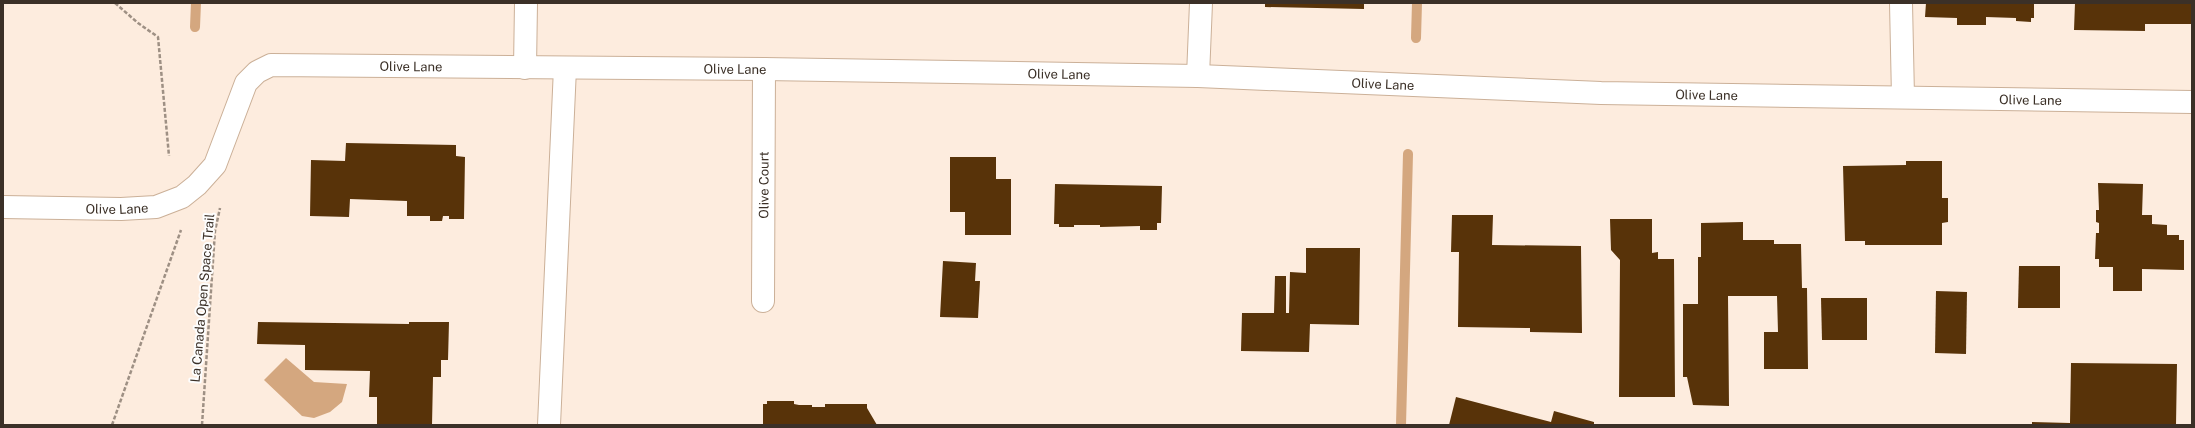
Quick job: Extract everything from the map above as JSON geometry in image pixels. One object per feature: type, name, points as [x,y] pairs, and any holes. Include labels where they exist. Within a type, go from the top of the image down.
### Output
[{"type":"street","points":[[525,68],[526,3]]},
{"type":"street","points":[[1198,76],[1201,3]]},
{"type":"street","points":[[1902,3],[1903,97]]},
{"type":"street","name":"Olive Lane","points":[[3,207],[121,209],[156,207],[182,197],[197,185],[215,165],[246,83],[257,72],[271,65],[764,69],[1198,76],[1601,93],[2192,102]]},
{"type":"street","points":[[549,425],[565,68]]},
{"type":"street","name":"Olive Court","points":[[763,301],[764,69]]},
{"type":"path","points":[[115,3],[138,23],[158,37],[169,156]]},
{"type":"path","name":"La Canada Open Space Trail","points":[[202,425],[215,231],[220,208],[213,211]]},
{"type":"path","name":"La Canada Open Space Trail","points":[[112,425],[180,231],[186,227]]},
{"type":"shaded area","points":[[286,358],[314,382],[347,384],[342,402],[330,412],[314,418],[302,416],[264,380]]},
{"type":"building","points":[[1265,3],[1364,3],[1364,9],[1265,7]]},
{"type":"building","points":[[1926,3],[2034,3],[2034,18],[2031,18],[2031,22],[2016,21],[2016,18],[1986,17],[1986,25],[1957,25],[1957,18],[1925,17]]},
{"type":"building","points":[[2075,3],[2192,3],[2192,24],[2145,24],[2145,31],[2074,30]]},
{"type":"building","points":[[346,143],[456,145],[456,156],[465,157],[464,219],[449,219],[449,216],[443,216],[442,221],[430,221],[430,216],[407,216],[407,201],[350,199],[349,217],[310,216],[311,160],[345,161]]},
{"type":"building","points":[[950,157],[996,157],[996,179],[1011,179],[1011,235],[965,235],[965,212],[950,212]]},
{"type":"building","points":[[1906,161],[1942,161],[1942,198],[1948,198],[1948,222],[1942,223],[1942,245],[1865,245],[1865,241],[1845,241],[1843,166],[1906,165]]},
{"type":"building","points":[[2098,183],[2143,184],[2142,215],[2152,215],[2152,224],[2167,225],[2167,235],[2179,235],[2179,240],[2184,240],[2184,270],[2142,269],[2142,291],[2113,291],[2113,267],[2099,267],[2099,259],[2095,259],[2096,233],[2099,233],[2099,223],[2096,222],[2096,210],[2099,210]]},
{"type":"building","points":[[1055,184],[1162,186],[1161,223],[1157,223],[1157,230],[1140,230],[1140,226],[1100,227],[1100,225],[1074,225],[1074,227],[1059,227],[1059,224],[1054,224]]},
{"type":"building","points":[[1452,215],[1493,215],[1492,245],[1581,246],[1582,333],[1530,332],[1530,328],[1458,327],[1459,252],[1451,252]]},
{"type":"building","points":[[1610,219],[1652,219],[1652,253],[1658,252],[1658,259],[1674,259],[1675,397],[1619,397],[1620,260],[1611,250]]},
{"type":"building","points":[[1743,222],[1743,240],[1774,240],[1774,244],[1801,244],[1802,288],[1807,288],[1808,369],[1764,369],[1764,332],[1778,332],[1777,296],[1728,296],[1729,406],[1693,405],[1687,377],[1683,377],[1683,304],[1698,304],[1698,257],[1701,257],[1701,223]]},
{"type":"building","points":[[1306,248],[1360,248],[1359,325],[1310,324],[1309,352],[1241,351],[1242,313],[1274,313],[1275,276],[1286,276],[1286,313],[1289,313],[1290,272],[1306,273]]},
{"type":"building","points":[[943,261],[976,263],[975,281],[980,281],[978,318],[940,317]]},
{"type":"building","points":[[2019,266],[2060,266],[2060,308],[2018,308]]},
{"type":"building","points":[[1936,291],[1967,292],[1966,354],[1935,353]]},
{"type":"building","points":[[1821,298],[1867,298],[1867,340],[1822,340]]},
{"type":"building","points":[[258,322],[409,324],[409,322],[449,322],[448,360],[441,360],[441,377],[433,377],[432,425],[377,425],[377,397],[369,397],[370,371],[305,370],[305,345],[257,344]]},
{"type":"building","points":[[2071,363],[2177,364],[2176,425],[2032,425],[2032,422],[2070,423]]},
{"type":"building","points":[[1456,397],[1551,422],[1554,411],[1594,422],[1594,425],[1449,425]]},
{"type":"building","points":[[767,401],[794,401],[794,404],[812,405],[812,407],[825,407],[825,404],[867,404],[867,408],[877,425],[763,425],[763,404],[767,404]]},
{"type":"waterway","points":[[195,27],[196,3]]},
{"type":"waterway","points":[[1416,38],[1417,3]]},
{"type":"waterway","points":[[1401,425],[1408,154]]}]
